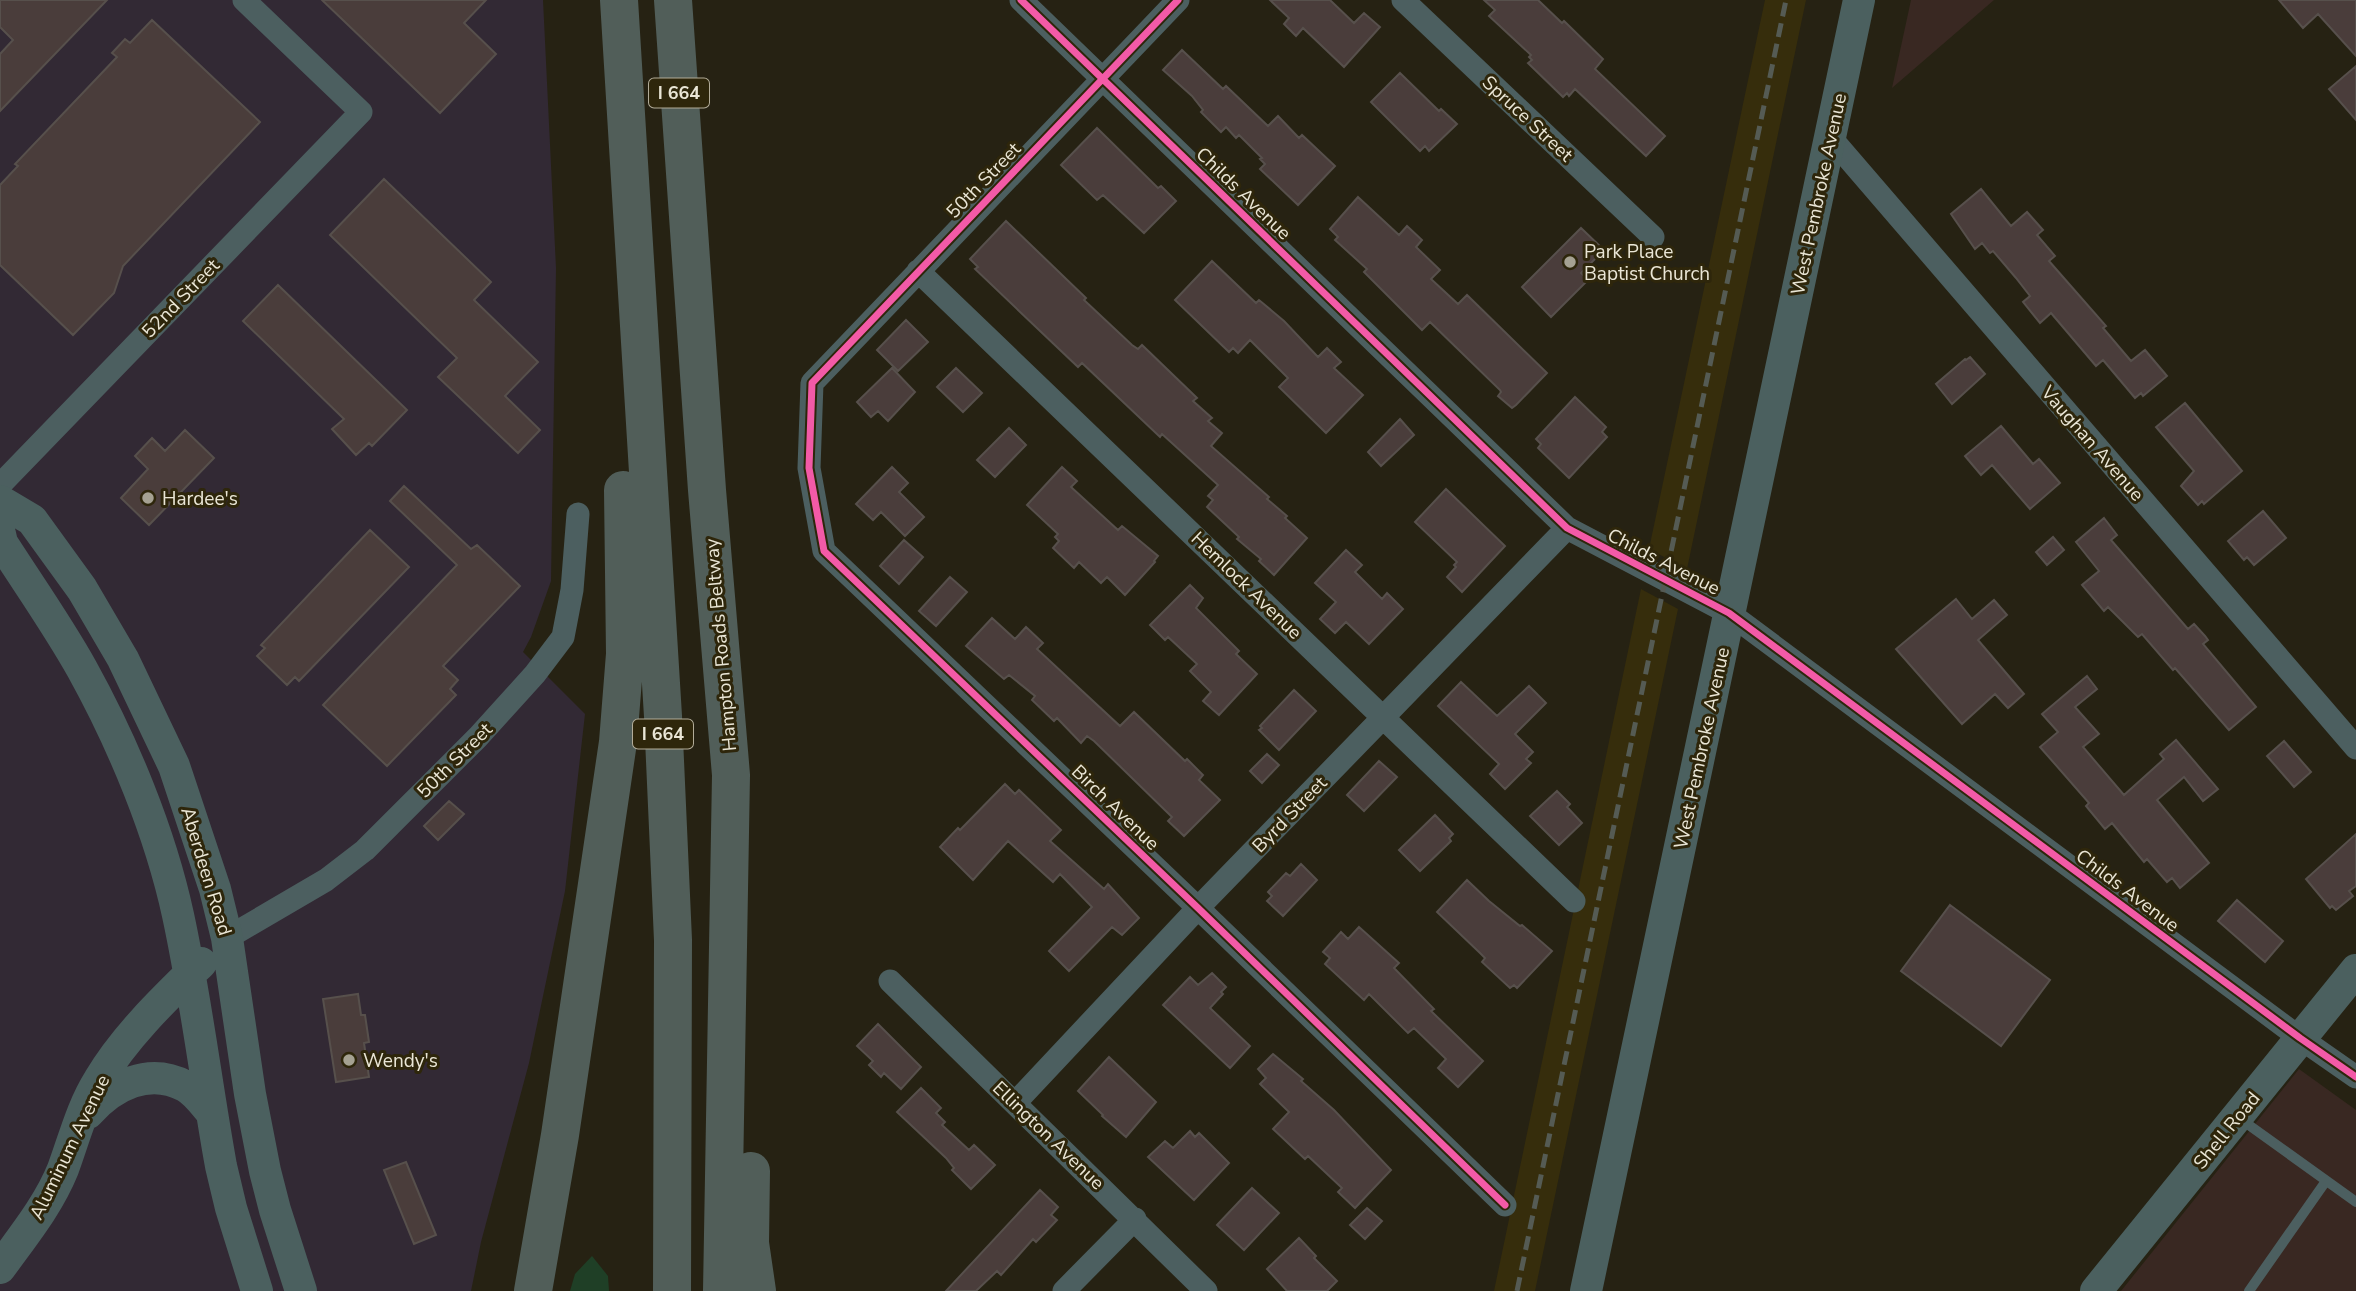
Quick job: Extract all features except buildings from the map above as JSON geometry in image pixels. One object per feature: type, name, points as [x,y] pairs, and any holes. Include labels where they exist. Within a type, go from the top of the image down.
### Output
[{"type":"highway","name":"I 664","points":[[619,0],[663,716],[673,940],[672,1291]]},
{"type":"highway","name":"Hampton Roads Beltway","points":[[673,0],[706,477],[731,775],[722,1291]]},
{"type":"highway","points":[[533,1291],[560,1135],[618,742],[625,654],[625,539],[616,384],[630,177]]},
{"type":"highway","points":[[731,775],[751,1035],[750,1243],[757,1291]]},
{"type":"main road","name":"West Pembroke Avenue","points":[[1586,1291],[1859,0]]},
{"type":"main road","name":"Aberdeen Road","points":[[0,501],[32,520],[61,557],[129,670],[174,766],[215,889],[228,938],[250,1094],[265,1171],[301,1291]]},
{"type":"main road","name":"Aberdeen Road","points":[[0,534],[2,543],[86,677],[130,769],[167,876],[178,914],[231,1208],[257,1291]]},
{"type":"main road","name":"Aluminum Avenue","points":[[0,1268],[40,1214],[62,1171],[78,1124],[99,1080],[121,1049],[189,975],[228,938]]},
{"type":"main road","name":"Shell Road","points":[[2096,1291],[2356,970]]},
{"type":"main road","points":[[78,1124],[110,1093],[126,1082],[141,1078],[173,1081],[187,1087],[212,1113]]},
{"type":"street","name":"52nd Street","points":[[0,485],[361,112],[244,0]]},
{"type":"street","name":"Childs Avenue","points":[[1021,0],[1567,528],[1729,613],[2356,1077]]},
{"type":"street","name":"50th Street","points":[[812,383],[1178,0]]},
{"type":"street","name":"Spruce Street","points":[[1403,0],[1653,237]]},
{"type":"street","name":"Vaughan Avenue","points":[[1830,138],[2356,748]]},
{"type":"street","name":"Hemlock Avenue","points":[[918,271],[1574,901]]},
{"type":"street","name":"Birch Avenue","points":[[812,383],[809,468],[824,551],[1505,1205]]},
{"type":"street","name":"50th Street","points":[[228,938],[326,880],[365,850],[478,737],[535,674],[563,637],[572,590],[578,514]]},
{"type":"street","name":"Byrd Street","points":[[1016,1102],[1198,908],[1567,528]]},
{"type":"street","name":"Ellington Avenue","points":[[890,981],[1206,1291]]},
{"type":"street","points":[[1064,1291],[1135,1219]]},
{"type":"lane","points":[[2237,1117],[2356,1202]]},
{"type":"lane","points":[[2249,1291],[2326,1181]]},
{"type":"shaded area","points":[[0,0],[543,0],[556,268],[551,581],[523,652],[585,714],[565,891],[529,1063],[481,1242],[471,1291],[0,1291]]},
{"type":"shaded area","points":[[1765,0],[1806,0],[1687,569],[1649,549]]},
{"type":"shaded area","points":[[1911,0],[1994,0],[1892,88]]},
{"type":"shaded area","points":[[1641,589],[1678,609],[1535,1291],[1494,1291]]},
{"type":"shaded area","points":[[2299,1069],[2356,1110],[2356,1291],[2121,1291]]},
{"type":"green space","points":[[592,1256],[608,1276],[609,1291],[570,1291],[575,1274]]},
{"type":"railway","points":[[1517,1291],[1786,0]]},
{"type":"cycle path","points":[[1021,0],[1567,528],[1729,613],[2356,1077]]},
{"type":"cycle path","points":[[1178,0],[812,383],[809,468],[824,551],[1505,1205]]},
{"type":"place","name":"Park Place Baptist Church","points":[[1570,262]]},
{"type":"place","name":"Hardee's","points":[[148,498]]},
{"type":"place","name":"Wendy's","points":[[349,1060]]}]
